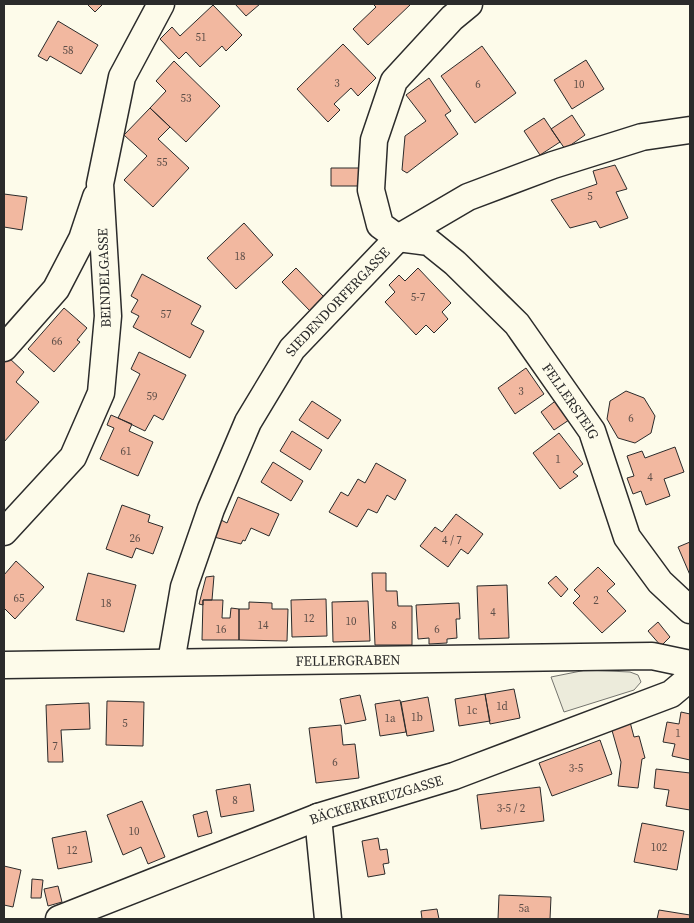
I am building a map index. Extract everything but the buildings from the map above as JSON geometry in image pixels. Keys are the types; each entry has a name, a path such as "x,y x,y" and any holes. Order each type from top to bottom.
{"street":[{"name":"BEINDELGASSE","path":"4,532 73,457 101,393 108,316 100,184 122,77 161,4"},
{"path":"398,238 380,226 371,190 374,140 394,81 452,18 469,4"},
{"name":"SIEDENDORFERGASSE","path":"171,662 184,587 212,508 248,422 292,349 398,238 468,197 553,166 642,137 690,130"},
{"path":"4,348 56,289 82,239 100,184"},
{"name":"FELLERSTEIG","path":"398,238 429,242 455,263 517,324 592,431 627,537 660,582 690,610"},
{"name":"FELLERGRABEN","path":"4,665 652,656 690,664"},
{"name":"BÄCKERKREUZGASSE","path":"59,919 318,817 463,772 671,694 690,678"},
{"path":"318,817 328,919"}],"shaded area":[{"path":"586,670 630,672 638,675 641,682 634,690 564,712 551,677"}]}
